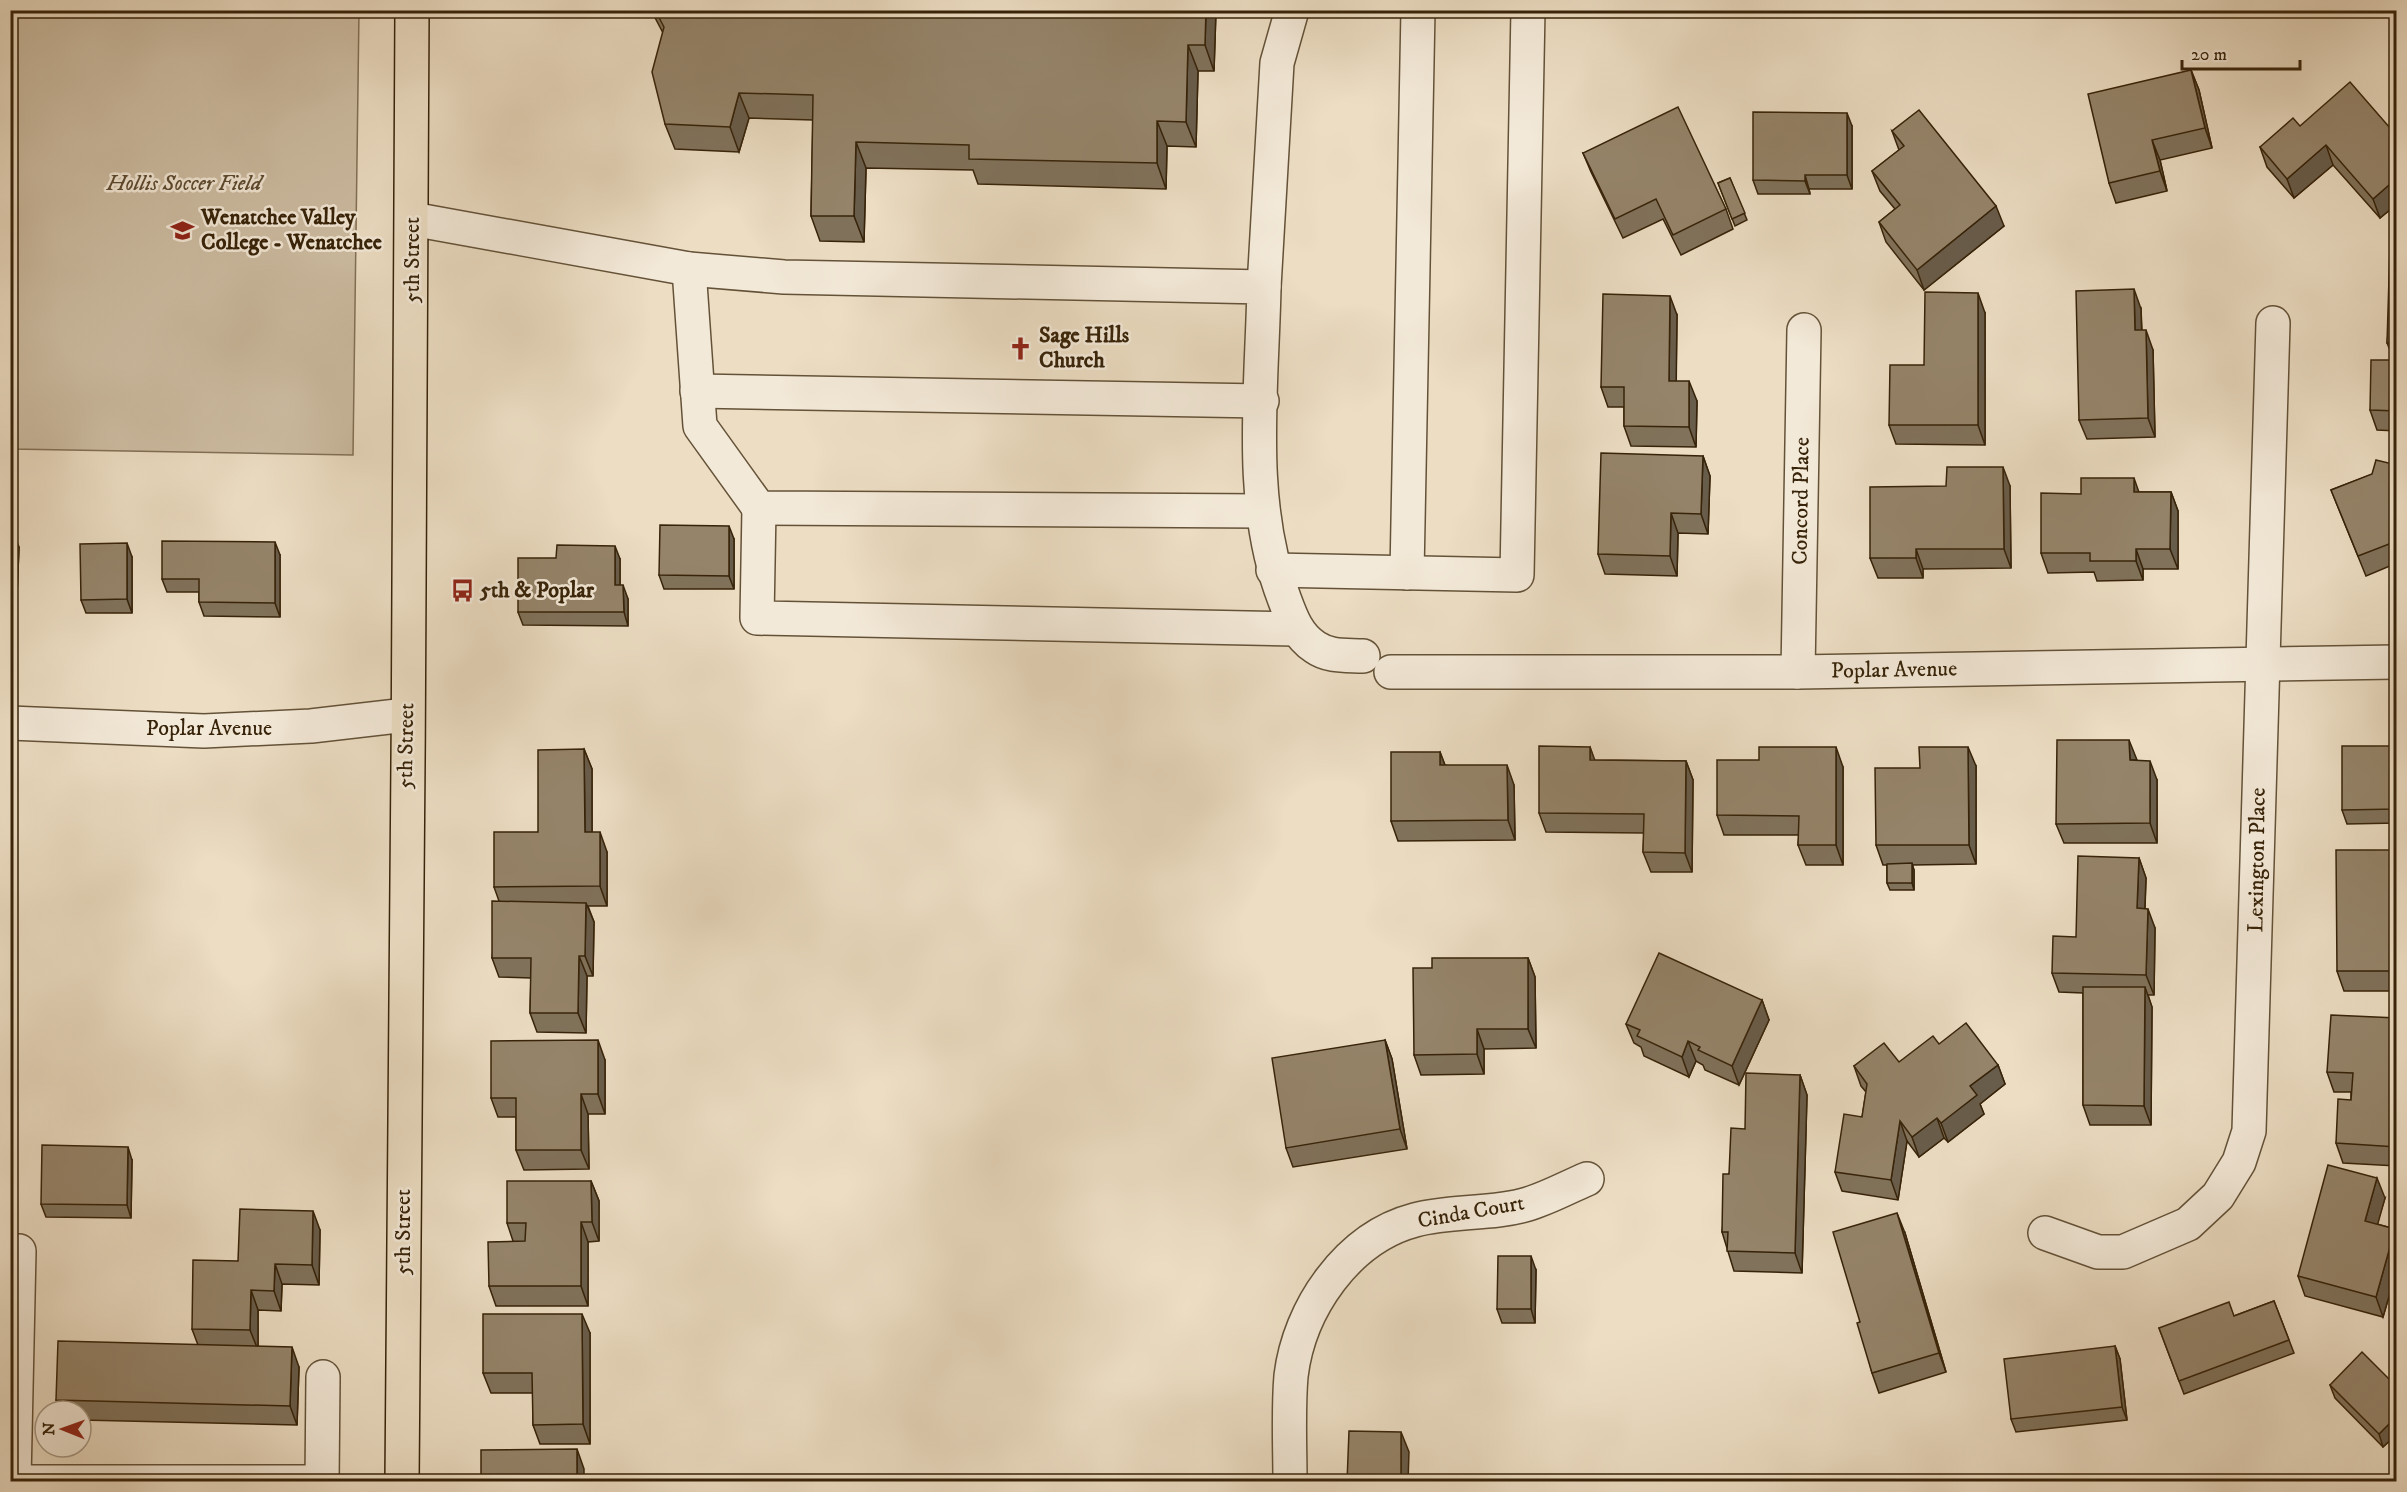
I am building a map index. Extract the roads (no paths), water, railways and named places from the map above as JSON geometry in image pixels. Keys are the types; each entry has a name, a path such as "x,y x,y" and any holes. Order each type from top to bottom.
{"main road":[{"name":"5th Street","path":"402,1482 406,715 412,423 412,10"}],"street":[{"path":"1292,10 1277,63 1264,287 1260,486 1273,570 1295,629 1314,647 1330,654 1363,656"},
{"path":"1407,573 1418,10"},
{"path":"1273,570 1517,575 1528,10"},
{"path":"412,219 689,269 784,277 1264,287"},
{"path":"689,269 699,426 759,508 757,618 1295,629"},
{"name":"Lexington Place","path":"2045,1233 2097,1252 2123,1252 2188,1224 2218,1196 2240,1162 2250,1121 2261,665 2273,322"},
{"name":"Concord Place","path":"1798,672 1804,330"},
{"path":"698,391 1262,401"},
{"path":"759,508 1263,511"},
{"name":"Poplar Avenue","path":"1391,672 1798,672 2397,662"},
{"name":"Poplar Avenue","path":"10,723 204,731 311,726 406,715"},
{"name":"Cinda Court","path":"1290,1482 1292,1376 1300,1336 1316,1300 1332,1277 1355,1254 1387,1230 1413,1221 1527,1204 1587,1179"},
{"path":"10,1251 19,1251 14,1481 316,1482"},
{"path":"322,1482 323,1377"}],"place":[{"name":"Wenatchee Valley College - Wenatchee","path":"183,230"},
{"name":"Sage Hills Church","path":"1021,348"},
{"name":"5th & Poplar","path":"462,590"}],"park label":[{"name":"Hollis Soccer Field","path":"184,183"}]}
